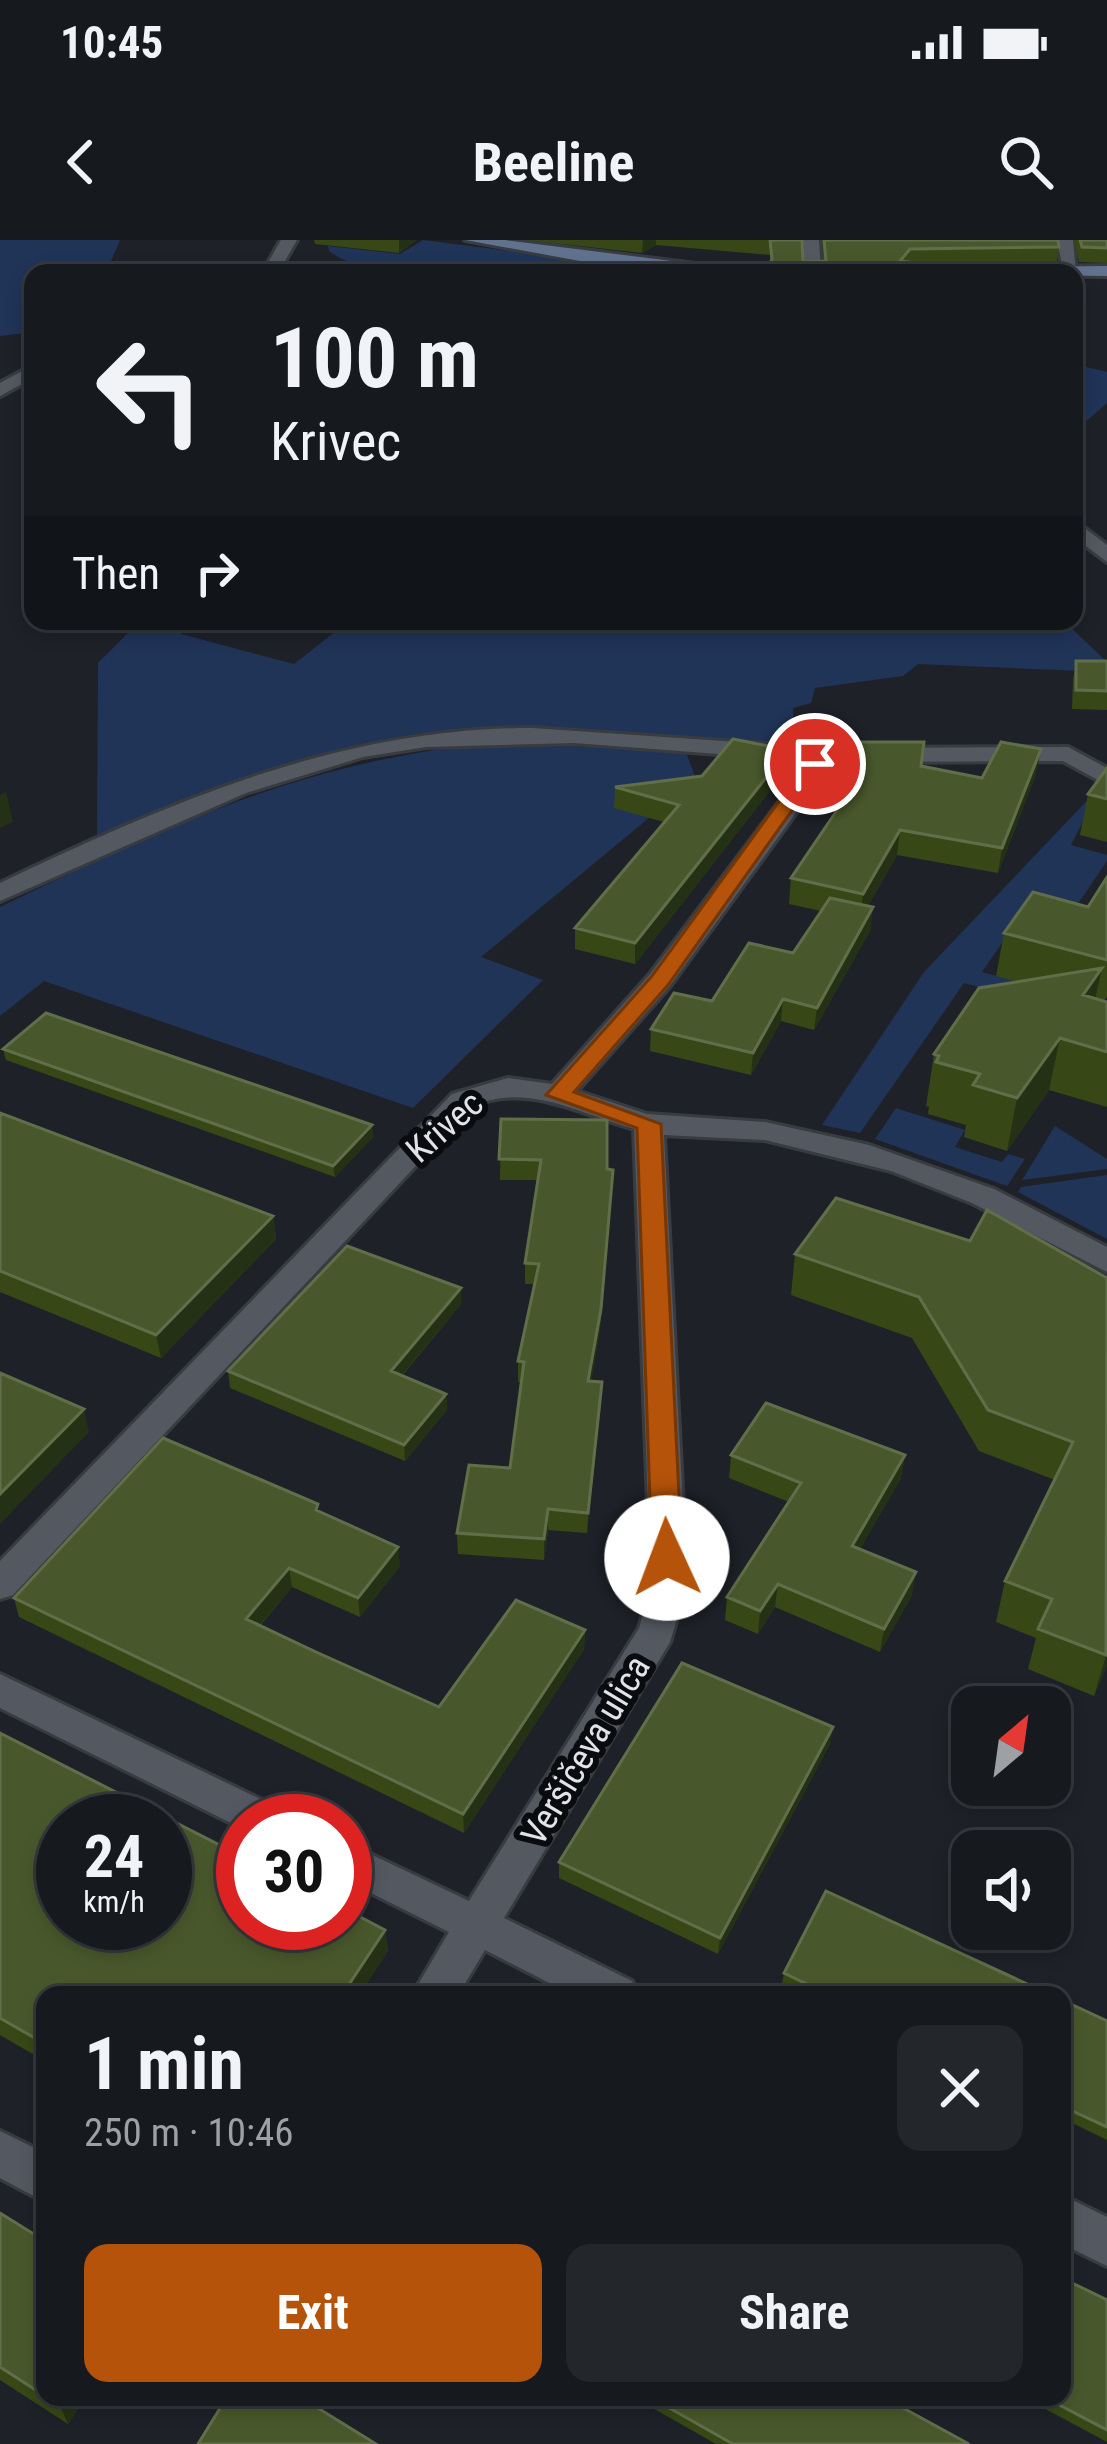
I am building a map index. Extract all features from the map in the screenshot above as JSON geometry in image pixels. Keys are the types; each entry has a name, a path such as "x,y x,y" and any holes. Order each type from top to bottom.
{"street":[{"path":"473,240 582,264"},
{"path":"1083,534 1107,556"},
{"path":"0,893 119,836 232,791 379,748 488,735 826,755 1068,754 1107,778"},
{"path":"558,1095 660,980 826,755"},
{"name":"Krivec","path":"0,1585 462,1100 487,1086 514,1083 649,1124 762,1130 860,1150 1003,1201 1107,1261"},
{"name":"Veršičeva ulica","path":"440,1986 657,1631 669,1586 649,1124"},
{"path":"0,1690 216,1796"},
{"path":"372,1873 599,1986"},
{"path":"0,2153 36,2175"},
{"path":"1071,2224 1107,2242"}],"shaded area":[{"path":"0,240 120,240 110,264 24,264 24,333 0,336"},
{"path":"423,240 557,257 567,264 356,264 329,251 328,246 400,254"},
{"path":"1083,366 1107,372 1107,403 1083,424"},
{"path":"131,630 187,630 181,634 294,664 337,630 1073,630 1107,662 1107,672 918,664 903,676 815,688 811,703 793,708 795,744 542,728 441,731 392,738 242,780 97,840 98,663"},
{"path":"501,742 686,752 696,779 481,957 543,980 413,1108 44,981 0,1016 0,907 242,800 366,763"},
{"path":"1100,787 1071,845 1107,855 1107,861 1063,926 1021,915 982,972 1107,1005 1107,1022 964,983 860,1133 822,1125 924,972"},
{"path":"896,1108 965,1130 955,1147 1002,1162 1008,1154 1025,1159 1007,1186 875,1139"},
{"path":"1055,1126 1107,1159 1107,1169 1022,1180"},
{"path":"1107,1175 1107,1239 1018,1192 1021,1187"}],"building":[{"path":"770,240 802,240 803,262 826,261 824,240 1058,240 1059,247 910,249 900,261 918,264 770,264"},
{"path":"1080,240 1107,240 1107,248 1082,247"},
{"path":"1076,661 1107,661 1107,691 1076,690"},
{"path":"733,739 788,750 635,943 575,928 679,805 615,787 702,776"},
{"path":"861,742 924,742 921,766 982,778 1001,742 1041,749 1002,848 900,830 863,894 791,878 850,791"},
{"path":"1107,768 1107,799 1088,794"},
{"path":"1107,877 1107,960 1004,933 1033,892 1088,907"},
{"path":"830,898 873,907 817,1008 783,999 753,1053 651,1029 674,993 712,1001 749,943 793,953"},
{"path":"1102,968 1083,995 1107,1002 1107,1052 1060,1038 1017,1098 973,1085 980,1074 936,1062 939,1056 934,1054 979,988"},
{"path":"46,1013 372,1125 333,1166 3,1049"},
{"path":"0,1113 273,1216 156,1335 0,1271"},
{"path":"501,1119 607,1120 607,1169 613,1170 601,1309 588,1381 602,1382 588,1513 548,1509 544,1539 457,1533 469,1465 510,1468 524,1362 518,1361 539,1264 525,1263 541,1160 499,1159"},
{"path":"836,1198 970,1241 987,1210 1107,1278 1106,1655 1038,1629 1052,1599 1005,1581 1073,1442 988,1410 919,1297 795,1254"},
{"path":"347,1246 461,1288 391,1371 446,1394 404,1445 228,1371"},
{"path":"0,1373 84,1409 0,1494"},
{"path":"766,1403 905,1455 852,1546 916,1572 884,1629 778,1584 760,1611 727,1597 801,1483 731,1455"},
{"path":"163,1438 318,1504 316,1510 398,1547 358,1598 289,1568 246,1619 316,1652 439,1707 516,1600 585,1630 463,1814 14,1598"},
{"path":"682,1663 833,1727 720,1938 559,1862"},
{"path":"0,1733 120,1794 36,1794 36,1950 192,1950 192,1831 216,1843 216,1950 372,1950 348,1986 36,1986 36,2039 0,2018"},
{"path":"826,1891 1032,1986 811,1986 784,1973"},
{"path":"372,1923 385,1930 372,1950"},
{"path":"1071,2004 1107,2021 1107,2127 1071,2110"},
{"path":"0,2213 36,2235 36,2390 0,2367"},
{"path":"1071,2282 1107,2300 1107,2430 1061,2406 1071,2406"},
{"path":"221,2406 315,2406 376,2444 198,2444"},
{"path":"666,2406 899,2406 969,2444 733,2444"}],"route":[{"path":"667,1558 649,1124 558,1095 660,980 815,764"}]}
